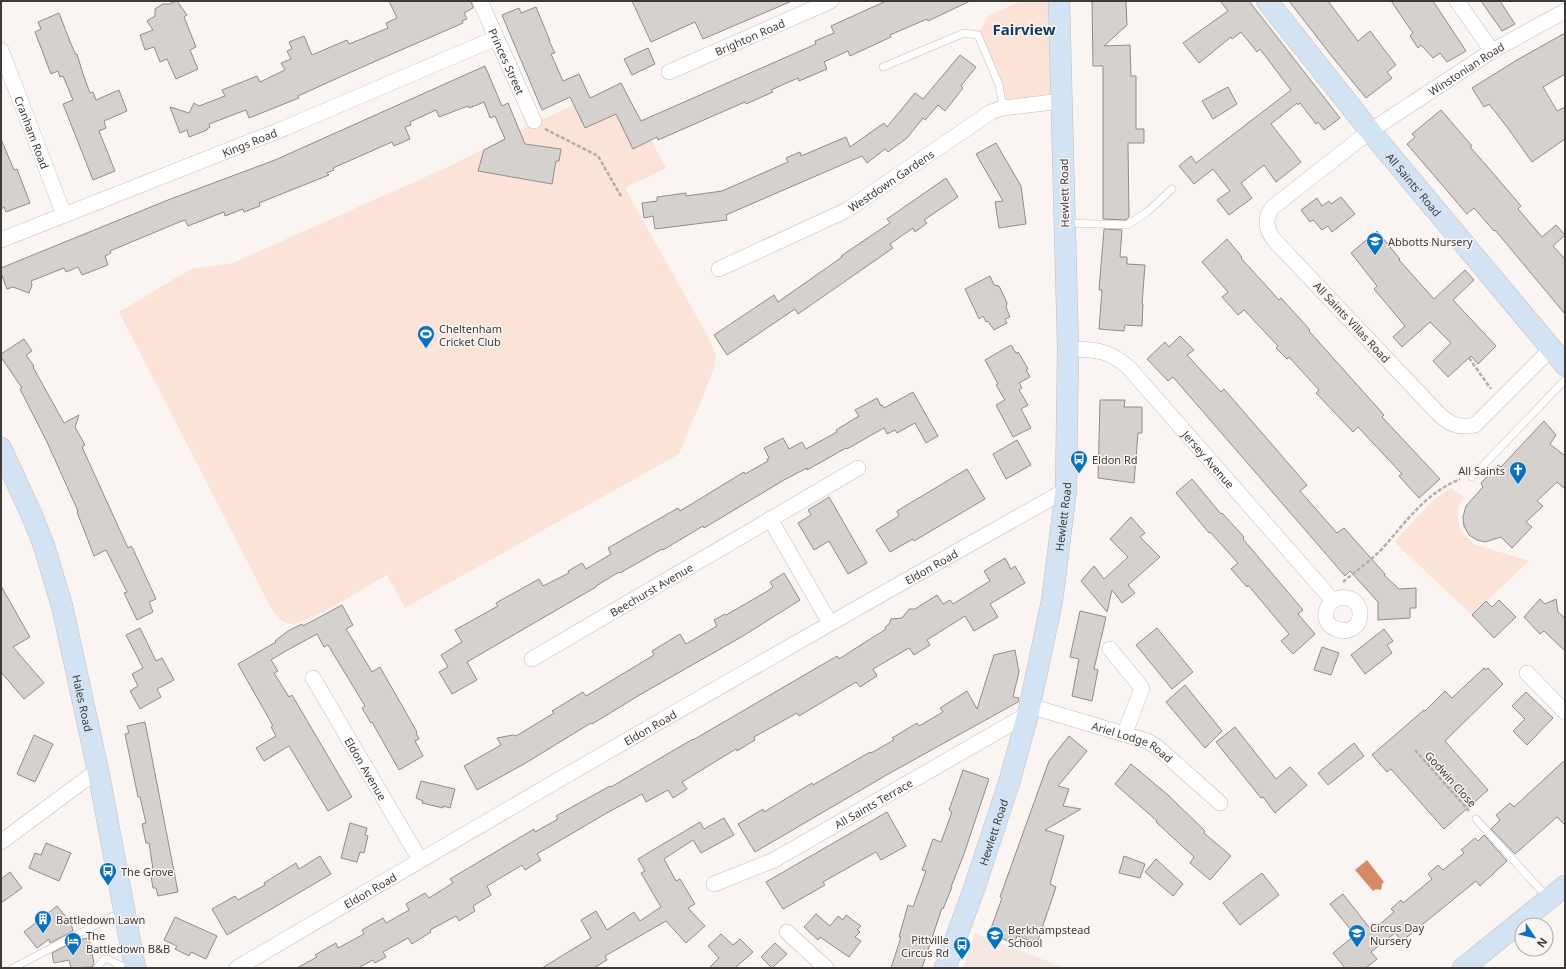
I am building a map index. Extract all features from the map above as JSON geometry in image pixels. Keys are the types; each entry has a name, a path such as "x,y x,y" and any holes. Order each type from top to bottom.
{"street":[{"name":"Brighton Road","path":"669,72 831,1"},
{"name":"Hewlett Road","path":"945,968 974,889 1009,783 1029,710 1052,601 1066,490 1068,349 1059,1"},
{"name":"All Saints' Road","path":"1267,1 1370,131 1565,365"},
{"path":"1457,1 1492,51"},
{"name":"Princes Street","path":"485,3 496,38 534,121"},
{"name":"Winstonian Road","path":"1370,131 1492,51 1565,10"},
{"name":"Kings Road","path":"1,240 285,128 496,38"},
{"name":"Cranham Road","path":"1,50 64,215"},
{"name":"Westdown Gardens","path":"719,269 848,210 991,112 1003,108 1062,101"},
{"name":"All Saints Villas Road","path":"1370,131 1272,207 1268,212 1266,219 1268,232 1287,254 1448,422 1461,426 1475,425 1551,349"},
{"name":"Jersey Avenue","path":"1068,349 1097,350 1114,356 1123,362 1330,598"},
{"name":"Hales Road","path":"1,448 33,518 53,575 70,638 98,770 134,967"},
{"name":"Beechurst Avenue","path":"532,659 858,468"},
{"name":"Eldon Road","path":"237,968 420,860 830,623 1066,490"},
{"path":"770,519 830,623"},
{"path":"1110,649 1142,688 1125,733"},
{"path":"1527,673 1565,712"},
{"name":"Eldon Avenue","path":"313,678 420,860"},
{"name":"Ariel Lodge Road","path":"1029,710 1125,733 1156,746 1220,804"},
{"name":"All Saints Terrace","path":"714,884 774,860 1029,710"},
{"path":"1,842 98,770"},
{"path":"1463,968 1557,892"},
{"path":"787,932 826,968"}],"lane":[{"path":"882,67 964,33 978,35 999,85 1003,108"},
{"path":"1065,223 1124,226 1147,212 1172,189"},
{"path":"1472,477 1565,380"},
{"path":"1476,819 1557,892"},
{"path":"13,968 107,919 124,912"},
{"path":"97,968 104,959 108,959 121,966 134,967"}],"path":[{"path":"534,121 548,131 598,156 622,198"},
{"path":"1469,358 1499,401"},
{"path":"1330,598 1380,551 1428,498 1446,485 1465,477 1472,477"},
{"name":"Godwin Close","path":"1415,750 1476,819"}],"shaded area":[{"path":"1021,1 1059,1 1062,101 1003,108 999,85 978,35 988,16"},
{"name":"Cheltenham Cricket Club","path":"621,83 666,168 625,188 711,342 716,357 714,369 679,454 405,608 387,575 338,604 310,618 298,623 290,624 284,622 278,617 270,606 119,312 191,269 233,263 450,166 535,123"},
{"path":"1451,488 1464,497 1458,508 1458,522 1461,531 1474,544 1529,561 1472,615 1394,542 1432,501"},
{"path":"1367,860 1384,882 1381,890 1376,889 1373,891 1355,870"},
{"name":"Berkhampstead School","path":"975,933 1065,968 963,968"}],"building":[{"path":"177,1 187,15 184,17 196,47 190,50 198,69 176,79 167,59 160,62 154,47 145,50 140,35 153,30 147,21 155,16 155,9 163,4 170,4"},
{"path":"389,1 471,1 473,8 464,13 467,19 462,21 463,23 298,96 299,98 249,118 246,110 209,124 210,127 207,130 189,137 187,130 180,133 170,107 189,113 194,103 199,106 225,96 222,90 257,76 260,82 285,70 281,63 291,59 287,51 292,49 289,42 304,36 312,55 347,40 349,44 388,28 386,23 397,18"},
{"path":"632,1 792,1 703,39 695,22 651,42"},
{"path":"886,1 970,1 928,21 927,19 890,35 891,37 850,56 848,51 824,62 827,69 799,81 798,78 771,90 773,92 746,104 745,102 658,140 657,137 633,149 616,114 585,128 570,97 542,110 502,15 519,8 521,13 536,7 555,53 551,54 563,81 579,74 590,98 621,83 641,121 816,44 815,41 834,33 831,26"},
{"path":"1092,1 1126,1 1127,25 1104,46 1130,45 1131,76 1136,76 1136,129 1144,129 1144,143 1128,143 1129,217 1126,220 1103,219 1103,66 1093,66"},
{"path":"1220,1 1249,1 1340,118 1324,130 1318,122 1316,124 1300,103 1298,105 1297,103 1271,124 1301,162 1276,182 1264,165 1241,183 1252,198 1229,215 1217,200 1230,191 1213,169 1194,184 1179,166 1191,156 1196,163 1291,90 1260,49 1257,52 1241,32 1232,39 1231,37 1199,63 1183,43 1228,11"},
{"path":"1289,1 1328,1 1358,41 1370,31 1396,65 1387,72 1392,78 1366,98"},
{"path":"1391,1 1433,1 1466,51 1447,62 1440,53 1433,58 1421,45 1418,48 1410,36 1413,33"},
{"path":"1481,1 1500,1 1515,24 1502,31"},
{"path":"59,13 71,44 76,55 77,54 90,93 93,92 96,100 119,90 127,111 104,121 106,128 99,131 115,171 93,180 63,104 73,100 63,76 60,77 58,71 51,74 35,32 41,29 38,22"},
{"path":"1565,33 1565,74 1543,87 1557,111 1565,107 1565,139 1532,162 1489,104 1484,107 1472,88"},
{"path":"648,48 655,64 632,75 624,59"},
{"path":"960,55 976,67 961,86 963,88 945,111 938,105 925,120 923,118 907,138 888,152 885,149 867,163 862,156 726,215 727,220 655,229 653,216 644,218 642,203 657,201 657,197 686,193 686,196 722,191 788,162 786,158 800,152 801,156 846,137 850,147 884,123 887,127 915,93 923,99"},
{"path":"485,66 502,106 508,103 525,144 561,149 559,161 556,161 552,184 478,171 484,150 505,139 495,116 490,118 484,102 469,108 468,106 439,117 436,110 410,122 411,125 405,127 410,139 394,146 392,142 333,168 334,170 327,173 329,175 259,203 260,206 244,212 243,209 225,216 224,212 188,226 185,220 177,223 110,251 111,253 105,256 108,265 82,275 78,267 66,272 64,268 31,281 32,285 29,293 13,287 7,289 1,273 1,268 168,200 275,160"},
{"path":"1228,87 1237,104 1213,119 1202,101"},
{"path":"1441,110 1472,146 1470,147 1521,206 1518,209 1542,237 1556,225 1565,235 1553,246 1565,259 1565,314 1495,230 1494,231 1474,208 1467,214 1407,144 1415,137 1412,134"},
{"path":"1,139 14,170 17,169 30,203 6,212 4,207 1,209"},
{"path":"996,143 1021,186 1026,224 999,228 995,202 1003,201 976,154"},
{"path":"946,178 958,197 924,220 927,223 915,232 913,228 890,244 893,248 798,314 795,309 727,355 714,335 774,295 778,302 842,257 841,256 890,223 887,219"},
{"path":"1341,197 1355,214 1332,232 1328,226 1322,230 1313,220 1310,222 1301,210 1317,198 1322,206 1329,201 1331,204"},
{"path":"1104,229 1122,230 1120,257 1127,257 1127,264 1145,265 1142,326 1125,325 1124,331 1099,329 1102,290 1099,290"},
{"path":"1377,231 1400,259 1399,260 1434,299 1465,270 1474,280 1453,300 1496,346 1478,364 1471,356 1448,377 1433,361 1451,343 1430,322 1402,347 1393,337 1405,326 1374,289 1377,286 1351,253"},
{"path":"1227,239 1242,257 1241,258 1279,300 1281,298 1310,330 1309,331 1384,415 1382,417 1440,479 1419,498 1399,476 1402,474 1358,427 1353,432 1316,393 1319,390 1289,357 1287,359 1276,348 1278,346 1244,310 1238,315 1222,297 1228,292 1202,262"},
{"path":"990,276 994,285 999,286 1002,292 1007,303 1006,307 1010,317 1005,319 1007,323 994,330 988,321 986,322 983,316 979,319 965,289"},
{"path":"1180,336 1194,350 1187,355 1221,392 1224,389 1307,485 1300,491 1337,533 1344,528 1385,574 1384,575 1399,589 1416,588 1416,608 1410,608 1410,618 1378,620 1378,602 1350,571 1345,576 1173,377 1168,381 1147,359 1165,342 1169,347"},
{"path":"24,339 32,351 26,355 34,366 33,367 64,423 79,415 75,427 85,445 82,447 128,548 131,546 133,549 156,599 149,602 153,612 137,620 124,593 127,592 106,550 94,556 77,512 78,511 47,442 20,389 22,388 1,357 1,354"},
{"path":"1011,345 1023,360 1030,377 1019,383 1022,388 1019,390 1028,405 1021,409 1031,428 1013,437 996,405 1005,400 996,385 998,384 985,360"},
{"path":"913,392 938,436 926,443 915,423 897,433 895,430 887,434 884,428 807,470 807,468 784,480 704,528 703,526 663,550 662,549 620,573 619,572 467,662 477,680 452,694 439,672 448,667 441,655 462,642 455,630 498,606 496,603 539,579 543,586 569,573 568,571 582,563 586,569 611,554 608,548 678,508 680,511 744,472 745,474 768,461 767,459 769,458 764,448 783,438 789,449 802,442 806,449 837,432 836,430 859,416 855,410 877,398 881,406 882,405 884,408"},
{"path":"1100,400 1125,400 1124,407 1142,407 1142,433 1138,433 1134,483 1098,478"},
{"name":"All Saints","path":"1544,421 1556,435 1550,444 1565,456 1565,489 1557,482 1537,501 1543,506 1526,522 1532,527 1512,548 1501,537 1485,542 1477,540 1469,535 1464,526 1463,517 1466,506 1483,487 1481,483 1498,465 1501,467"},
{"path":"1017,440 1031,465 1006,479 993,454"},
{"path":"967,469 985,499 914,541 913,539 890,552 876,530 899,516 897,511"},
{"path":"1192,479 1221,514 1222,513 1244,537 1243,539 1303,610 1298,614 1315,634 1293,654 1281,641 1289,634 1248,585 1247,587 1231,569 1238,563 1210,532 1209,533 1176,493"},
{"path":"829,497 867,563 848,574 829,541 814,550 798,523 811,515 808,510"},
{"path":"1131,517 1145,533 1140,537 1160,557 1128,585 1135,593 1122,603 1112,590 1107,612 1081,581 1094,566 1104,579 1128,557 1110,539"},
{"path":"1005,558 1011,569 1015,566 1025,583 990,604 998,617 974,631 965,616 927,640 930,645 914,655 909,648 873,669 877,676 860,687 856,682 799,716 797,713 754,737 755,740 737,751 736,749 682,782 687,789 673,798 668,790 646,802 642,794 605,814 537,854 541,860 525,870 522,865 487,886 491,895 473,906 475,911 459,921 456,916 430,930 431,932 412,944 408,938 383,952 386,957 375,963 373,960 358,968 297,968 317,957 315,955 336,943 338,948 364,934 362,930 383,918 386,923 409,910 406,904 425,893 429,898 453,883 450,879 534,829 535,832 558,819 556,816 610,786 611,787 837,656 839,659 886,629 885,627 889,624 891,619 902,618 909,609 915,609 937,595 943,604 950,600 953,604 990,581 984,571"},
{"path":"784,573 800,600 743,636 477,790 464,766 501,745 497,738 513,735 516,736 554,713 552,711 583,692 586,696 654,655 652,651 680,634 686,644 717,626 714,620 725,614 726,615 773,587 770,582"},
{"path":"1,586 30,637 13,647 44,683 24,699 1,672"},
{"path":"1540,599 1545,604 1556,599 1558,612 1565,618 1565,651 1544,631 1540,634 1524,617"},
{"path":"1499,600 1516,617 1494,638 1472,615 1486,601 1492,607"},
{"path":"342,605 353,625 346,629 372,672 380,667 417,732 416,733 419,739 415,741 423,756 399,770 372,722 371,723 362,708 365,706 328,645 324,647 317,634 284,652 271,660 278,671 274,673 289,697 292,695 352,797 328,811 289,746 264,761 256,748 276,736 271,727 273,726 238,664 276,642 275,641 288,631 302,624 303,626"},
{"path":"1080,611 1106,617 1094,669 1098,670 1092,701 1072,696 1079,659 1070,657"},
{"path":"140,628 156,661 162,658 174,680 157,689 161,697 140,709 130,691 138,686 132,674 143,668 126,635"},
{"path":"1157,628 1193,672 1172,689 1136,645"},
{"path":"1384,629 1393,641 1387,645 1392,653 1365,674 1351,655"},
{"path":"1322,647 1339,653 1331,675 1314,670"},
{"path":"1015,650 1019,672 1013,697 1019,698 1018,702 890,773 755,852 738,824 763,809 764,812 812,783 813,785 870,752 871,753 894,740 892,738 917,723 919,726 943,712 940,708 967,691 977,709 994,655"},
{"path":"1484,668 1485,670 1488,668 1503,684 1445,741 1488,790 1444,829 1391,769 1387,772 1372,755 1424,710 1425,711 1445,691 1452,698"},
{"path":"1185,685 1222,731 1205,748 1166,702"},
{"path":"1526,692 1553,718 1527,745 1513,731 1525,719 1512,706"},
{"path":"145,722 178,892 158,896 156,888 153,888 150,870 153,869 149,843 146,843 142,824 146,823 140,797 138,797 125,734 129,733 127,726"},
{"path":"1235,727 1276,779 1290,767 1307,785 1275,813 1216,742"},
{"path":"34,735 53,744 35,782 17,774"},
{"path":"1069,736 1087,751 1058,786 1069,789 1063,806 1081,809 1045,830 1064,836 1050,884 1056,887 1037,943 1017,936 1014,943 989,934 1002,898 1000,897 1049,761"},
{"path":"1354,743 1364,756 1328,785 1318,773"},
{"path":"1565,760 1565,825 1557,817 1515,854 1491,829 1500,820 1496,815 1510,803 1514,807"},
{"path":"1131,764 1168,795 1205,831 1204,833 1231,856 1210,880 1190,863 1194,857 1156,822 1157,821 1115,784"},
{"path":"963,770 989,779 952,887 943,909 942,908 922,968 891,968 901,937 899,937 908,905 913,907 926,871 922,870 933,839 941,842 952,812 949,810"},
{"path":"421,781 455,789 450,808 443,806 443,808 422,803 423,801 416,798"},
{"path":"887,812 906,846 881,860 876,852 823,882 825,885 783,909 766,882"},
{"path":"724,818 734,835 701,853 693,840 664,859 676,881 680,879 695,904 688,908 705,926 686,943 666,921 605,956 607,960 594,968 542,968 591,938 581,920 596,911 607,930 634,912 640,921 661,907 641,873 645,871 638,859 700,822 704,829"},
{"path":"350,823 367,828 365,835 368,836 364,853 360,852 357,862 341,858"},
{"path":"1484,835 1507,861 1480,886 1476,881 1402,941 1395,933 1371,952 1377,959 1366,968 1345,968 1333,953 1355,935 1330,904 1343,894 1372,931 1394,912 1391,909 1401,900 1403,903 1432,879 1428,874 1438,865 1443,870 1464,853 1461,850 1475,838 1478,841"},
{"path":"46,843 71,853 59,881 29,868 35,853 41,855"},
{"path":"320,856 331,874 227,935 212,909 235,896 238,900 265,885 264,883 296,863 299,869"},
{"path":"1124,856 1145,864 1140,878 1119,873"},
{"path":"1156,859 1183,884 1173,896 1145,872"},
{"path":"10,872 22,888 1,903 1,879"},
{"path":"1262,873 1279,895 1240,925 1223,903"},
{"name":"Battledown Lawn","path":"57,906 71,923 73,931 50,943 49,939 37,948 24,932"},
{"path":"816,914 830,926 838,916 843,920 846,915 861,926 857,930 860,932 855,937 861,941 849,957 820,937 818,940 804,927"},
{"path":"175,917 217,936 206,959 191,952 189,956 175,949 177,946 164,940"},
{"path":"721,934 733,945 740,939 753,952 735,968 709,968 719,958 708,946"},
{"name":"The Battledown B&B","path":"89,938 94,963 92,967 71,968 69,960 54,963 52,953 77,940"},
{"path":"775,943 787,954 772,968 761,957"}],"place":[{"name":"Abbotts Nursery","path":"1375,256"},
{"name":"Cheltenham Cricket Club","path":"426,349"},
{"name":"Eldon Rd","path":"1079,474"},
{"name":"All Saints","path":"1518,485"},
{"name":"The Grove","path":"108,886"},
{"name":"Battledown Lawn","path":"43,934"},
{"name":"Circus Day Nursery","path":"1357,948"},
{"name":"Berkhampstead School","path":"995,950"},
{"name":"The Battledown B&B","path":"73,956"},
{"name":"Pittville Circus Rd","path":"962,960"}],"district":[{"name":"Fairview","path":"1024,29"}]}
